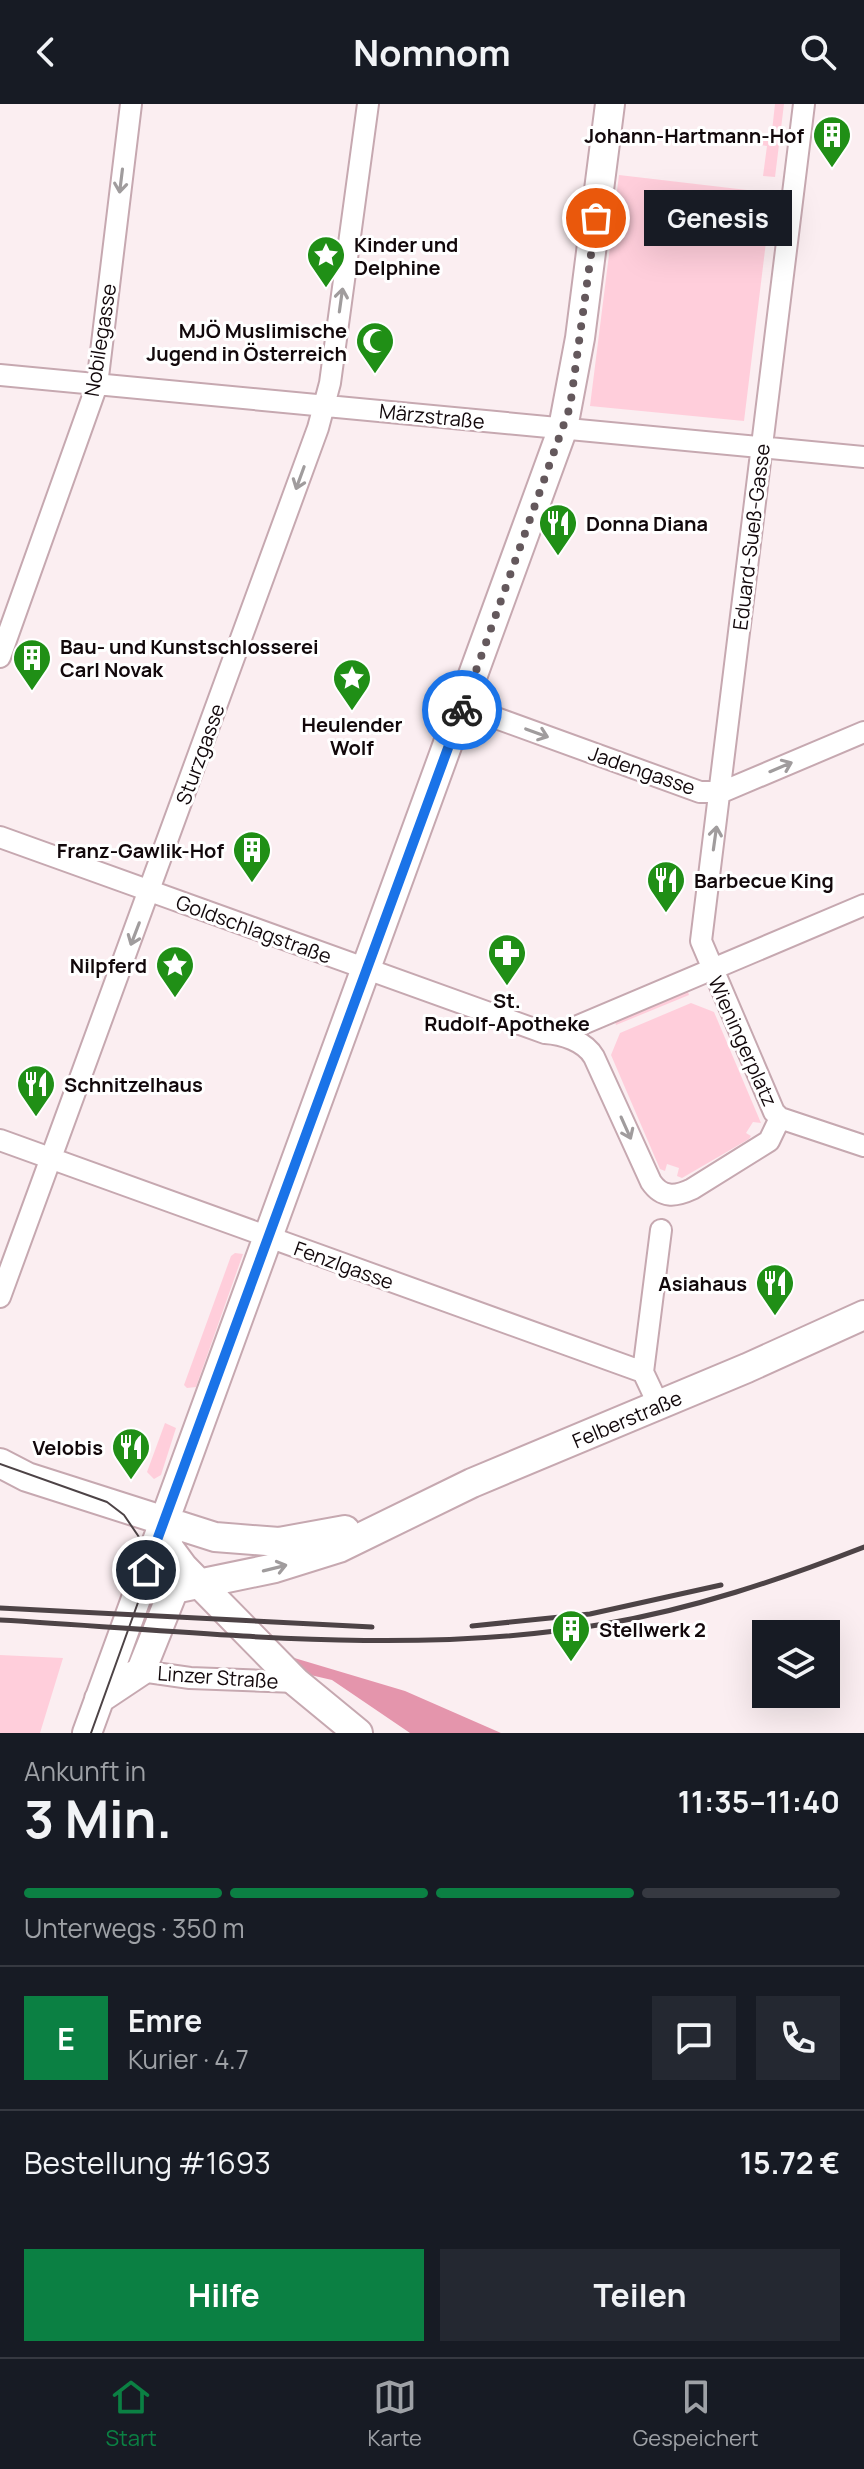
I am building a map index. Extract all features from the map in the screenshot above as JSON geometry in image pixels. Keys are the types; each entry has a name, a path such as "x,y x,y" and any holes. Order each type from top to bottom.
{"main road":[{"path":"87,1733 570,407 610,104"},
{"name":"Felberstraße","path":"198,1583 275,1568 339,1548 389,1521 864,1315"},
{"path":"0,1463 14,1475 163,1522"},
{"name":"Felberstraße","path":"163,1522 215,1537 279,1542 389,1521"},
{"name":"Linzer Straße","path":"163,1522 169,1548 198,1583 296,1682 358,1733"},
{"path":"99,1699 141,1671 174,1589 198,1583"}],"street":[{"name":"Nobilegasse","path":"0,657 97,385 131,104"},
{"name":"Sturzgasse","path":"0,1297 151,892 325,405 368,104"},
{"name":"Eduard-Sueß-Gasse","path":"712,968 701,941 722,792 804,104"},
{"name":"Märzstraße","path":"0,375 864,457"},
{"name":"Jadengasse","path":"463,706 700,792 722,792 864,732"},
{"name":"Goldschlagstraße","path":"0,837 365,970 545,1033 559,1034 584,1046 594,1057"},
{"path":"712,968 864,905"},
{"name":"Wieningerplatz","path":"559,1034 712,968 774,1112 780,1118 769,1141 692,1189 679,1195 666,1195 651,1182 594,1057"},
{"path":"780,1118 864,1146"},
{"name":"Fenzlgasse","path":"0,1140 643,1372"},
{"path":"659,1406 643,1372 661,1230"},
{"name":"Linzer Straße","path":"141,1671 190,1678 296,1682"}],"shaded area":[{"path":"775,104 784,104 775,177 763,176 767,146 748,143 748,137 771,140"},
{"path":"619,175 772,193 744,421 590,406"},
{"path":"687,989 689,995 616,1025 614,1019"},
{"path":"691,1003 714,1012 761,1123 753,1122 746,1133 751,1136 749,1139 682,1178 677,1176 679,1168 667,1164 665,1171 660,1169 611,1055 620,1033"},
{"path":"243,1254 196,1387 187,1388 184,1385 231,1256"},
{"path":"165,1423 176,1428 161,1475 154,1479 147,1472"},
{"path":"0,1655 63,1658 40,1733 0,1733"},
{"path":"291,1657 405,1691 501,1733 410,1733 332,1680 306,1674"}],"tram line":[{"path":"0,1464 107,1502 124,1515 141,1540 145,1583 91,1733"}],"railway":[{"path":"0,1620 302,1639 378,1641 529,1634 637,1618 703,1602 864,1547"},
{"path":"472,1626 590,1614 721,1585"},
{"path":"0,1608 372,1627"}],"way so far":[{"path":"462,710 570,407 596,218"}],"place":[{"name":"Johann-Hartmann-Hof","path":"832,169"},
{"name":"Genesis","path":"596,218"},
{"name":"Kinder und Delphine","path":"326,289"},
{"name":"MJÖ Muslimische Jugend in Österreich","path":"375,375"},
{"name":"Donna Diana","path":"558,557"},
{"name":"Bau- und Kunstschlosserei Carl Novak","path":"32,692"},
{"name":"Heulender Wolf","path":"352,712"},
{"name":"Franz-Gawlik-Hof","path":"252,884"},
{"name":"Barbecue King","path":"666,914"},
{"name":"St. Rudolf-Apotheke","path":"507,987"},
{"name":"Nilpferd","path":"175,999"},
{"name":"Schnitzelhaus","path":"36,1118"},
{"name":"Asiahaus","path":"775,1317"},
{"name":"Velobis","path":"131,1481"},
{"name":"Stellwerk 2","path":"571,1663"}],"route":[{"path":"146,1570 255,1264 462,710"}]}
